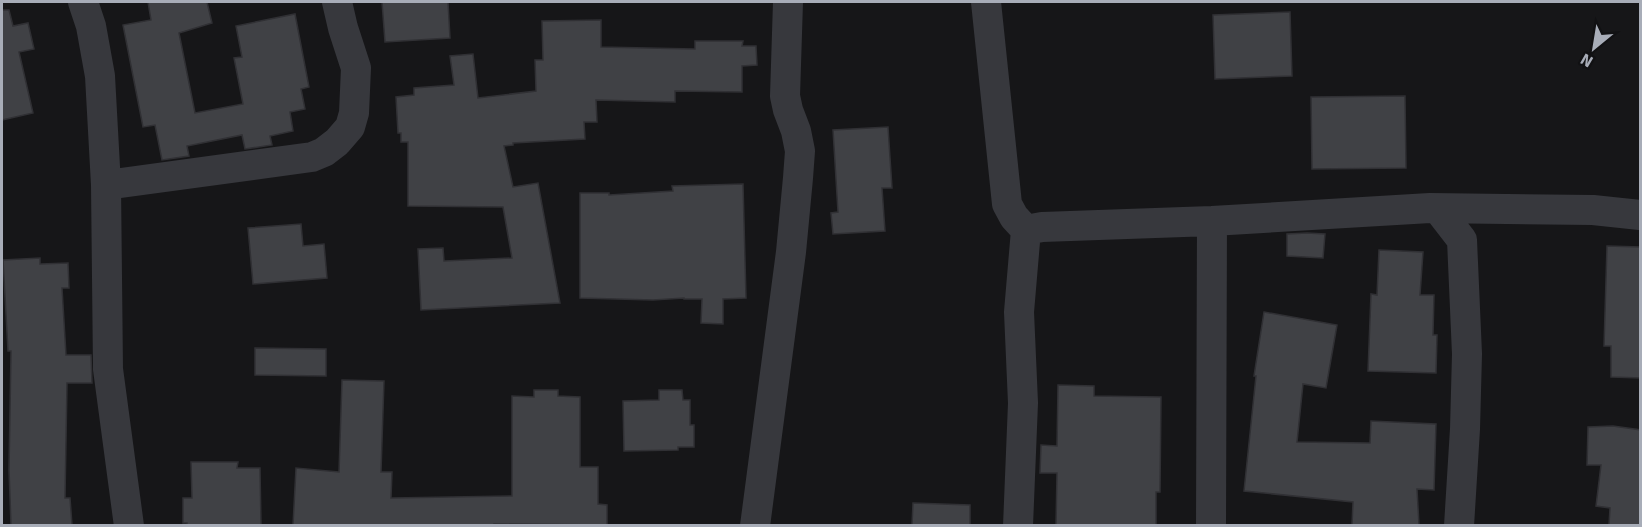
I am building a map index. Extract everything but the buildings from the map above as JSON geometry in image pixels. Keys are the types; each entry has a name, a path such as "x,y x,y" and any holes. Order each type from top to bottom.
{"street":[{"path":"83,2 91,26 100,76 106,185 108,369 129,525"},
{"path":"106,185 312,157 324,152 337,142 350,127 354,113 356,68 337,2"},
{"path":"755,525 791,252 800,151 785,96 788,2"},
{"path":"986,2 1007,204 1014,217 1026,230 1019,312 1023,403 1018,525"},
{"path":"1026,230 1042,227 1438,209 1593,210 1641,215"},
{"path":"1438,209 1462,240 1467,354 1459,525"},
{"path":"1462,240 1486,209"},
{"path":"1211,525 1212,221"}]}
